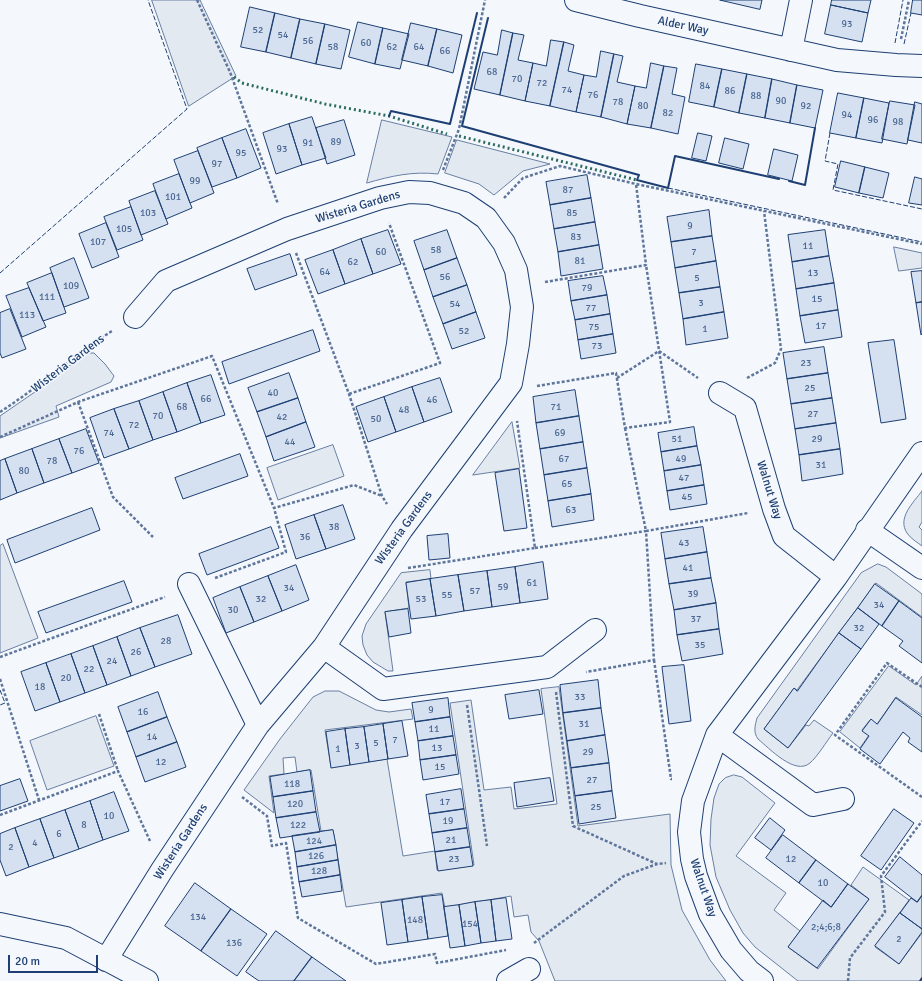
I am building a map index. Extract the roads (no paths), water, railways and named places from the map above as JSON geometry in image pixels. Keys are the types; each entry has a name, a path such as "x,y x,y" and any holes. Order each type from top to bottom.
{"street":[{"name":"Alder Way","path":"576,0 640,16 837,60 922,66"},
{"path":"791,50 800,0"},
{"name":"Wisteria Gardens","path":"106,960 162,870 258,725 324,647 402,529 512,387 522,307 516,270 504,242 486,218 464,203 430,193 409,192 380,198 287,229 166,281 135,317"},
{"name":"Walnut Way","path":"720,393 745,408 774,509 784,536 836,577"},
{"name":"Walnut Way","path":"762,981 749,971 730,950 710,914 696,876 692,859 689,832 693,801 717,735 836,577 867,530 922,453"},
{"path":"867,530 922,568"},
{"path":"189,584 258,725"},
{"path":"324,647 382,689 547,667 595,630"},
{"path":"717,735 813,805 843,799"},
{"path":"0,924 66,938 147,981"},
{"path":"508,981 529,969"}]}
